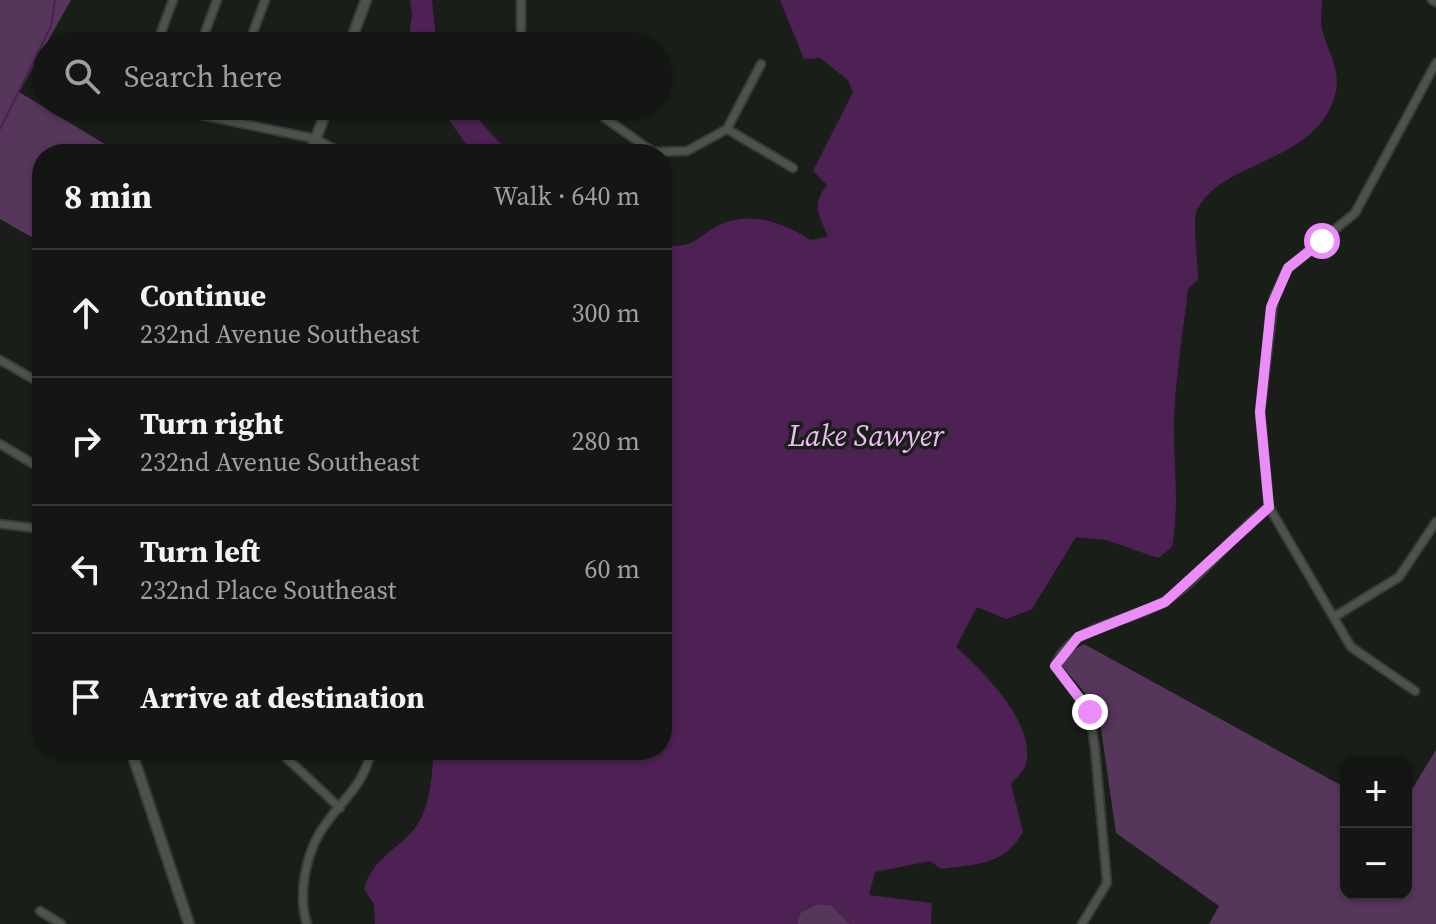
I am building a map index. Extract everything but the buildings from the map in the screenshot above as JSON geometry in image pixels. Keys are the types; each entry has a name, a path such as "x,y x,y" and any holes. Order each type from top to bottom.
{"street":[{"path":"161,32 173,0"},
{"path":"205,32 217,0"},
{"path":"253,32 265,0"},
{"path":"354,32 366,0"},
{"path":"521,0 521,32"},
{"path":"672,153 687,151 727,129 761,64"},
{"path":"1415,691 1351,647 1269,507 1260,412 1274,297 1288,268 1355,213 1434,70"},
{"path":"230,120 316,139 325,144"},
{"path":"314,144 323,120"},
{"path":"611,120 638,144"},
{"path":"727,129 793,168"},
{"path":"0,360 32,378"},
{"path":"0,444 32,463"},
{"path":"1082,924 1107,883 1090,712 1055,666 1078,637 1165,602 1269,507"},
{"path":"1334,617 1399,577 1436,522"},
{"path":"0,524 32,528"},
{"path":"134,760 189,924"},
{"path":"289,760 340,808"},
{"path":"307,924 301,897 320,833 361,783 368,760"},
{"path":"40,911 61,924"}],"shaded area":[{"path":"0,0 71,0 53,32 32,32 32,69 19,92 32,100 32,120 65,120 105,144 32,144 32,237 0,219"},
{"path":"1084,644 1340,785 1340,900 1412,900 1412,789 1436,750 1436,924 1209,924 1219,906 1116,833 1098,708 1062,666 1068,653"},
{"path":"817,904 831,905 850,924 797,924 800,913"}],"water":[{"path":"410,0 432,0 435,32 410,32"},
{"name":"Lake Sawyer","path":"780,0 1322,0 1322,30 1337,78 1335,95 1324,118 1308,136 1288,149 1224,182 1207,196 1196,213 1198,279 1188,289 1175,402 1176,498 1172,547 1158,558 1106,540 1076,537 1032,609 1006,619 977,607 956,647 1005,699 1023,732 1027,748 1026,764 1011,784 1023,832 1007,851 977,864 941,869 930,861 875,872 869,895 932,903 931,924 850,924 831,905 817,904 800,913 797,924 375,924 374,904 364,889 379,862 408,836 420,820 430,790 432,760 672,760 672,246 687,244 722,224 748,218 774,222 810,240 828,237 818,205 827,185 813,171 853,92 848,80 820,58 804,59"},
{"path":"449,120 479,120 501,144 466,144"}],"waterway":[{"path":"48,32 55,0"},
{"path":"0,129 32,64"}],"route":[{"path":"1090,712 1055,666 1070,643 1165,602 1231,543 1252,519 1269,507 1260,412 1271,307 1288,268 1322,241"}]}
